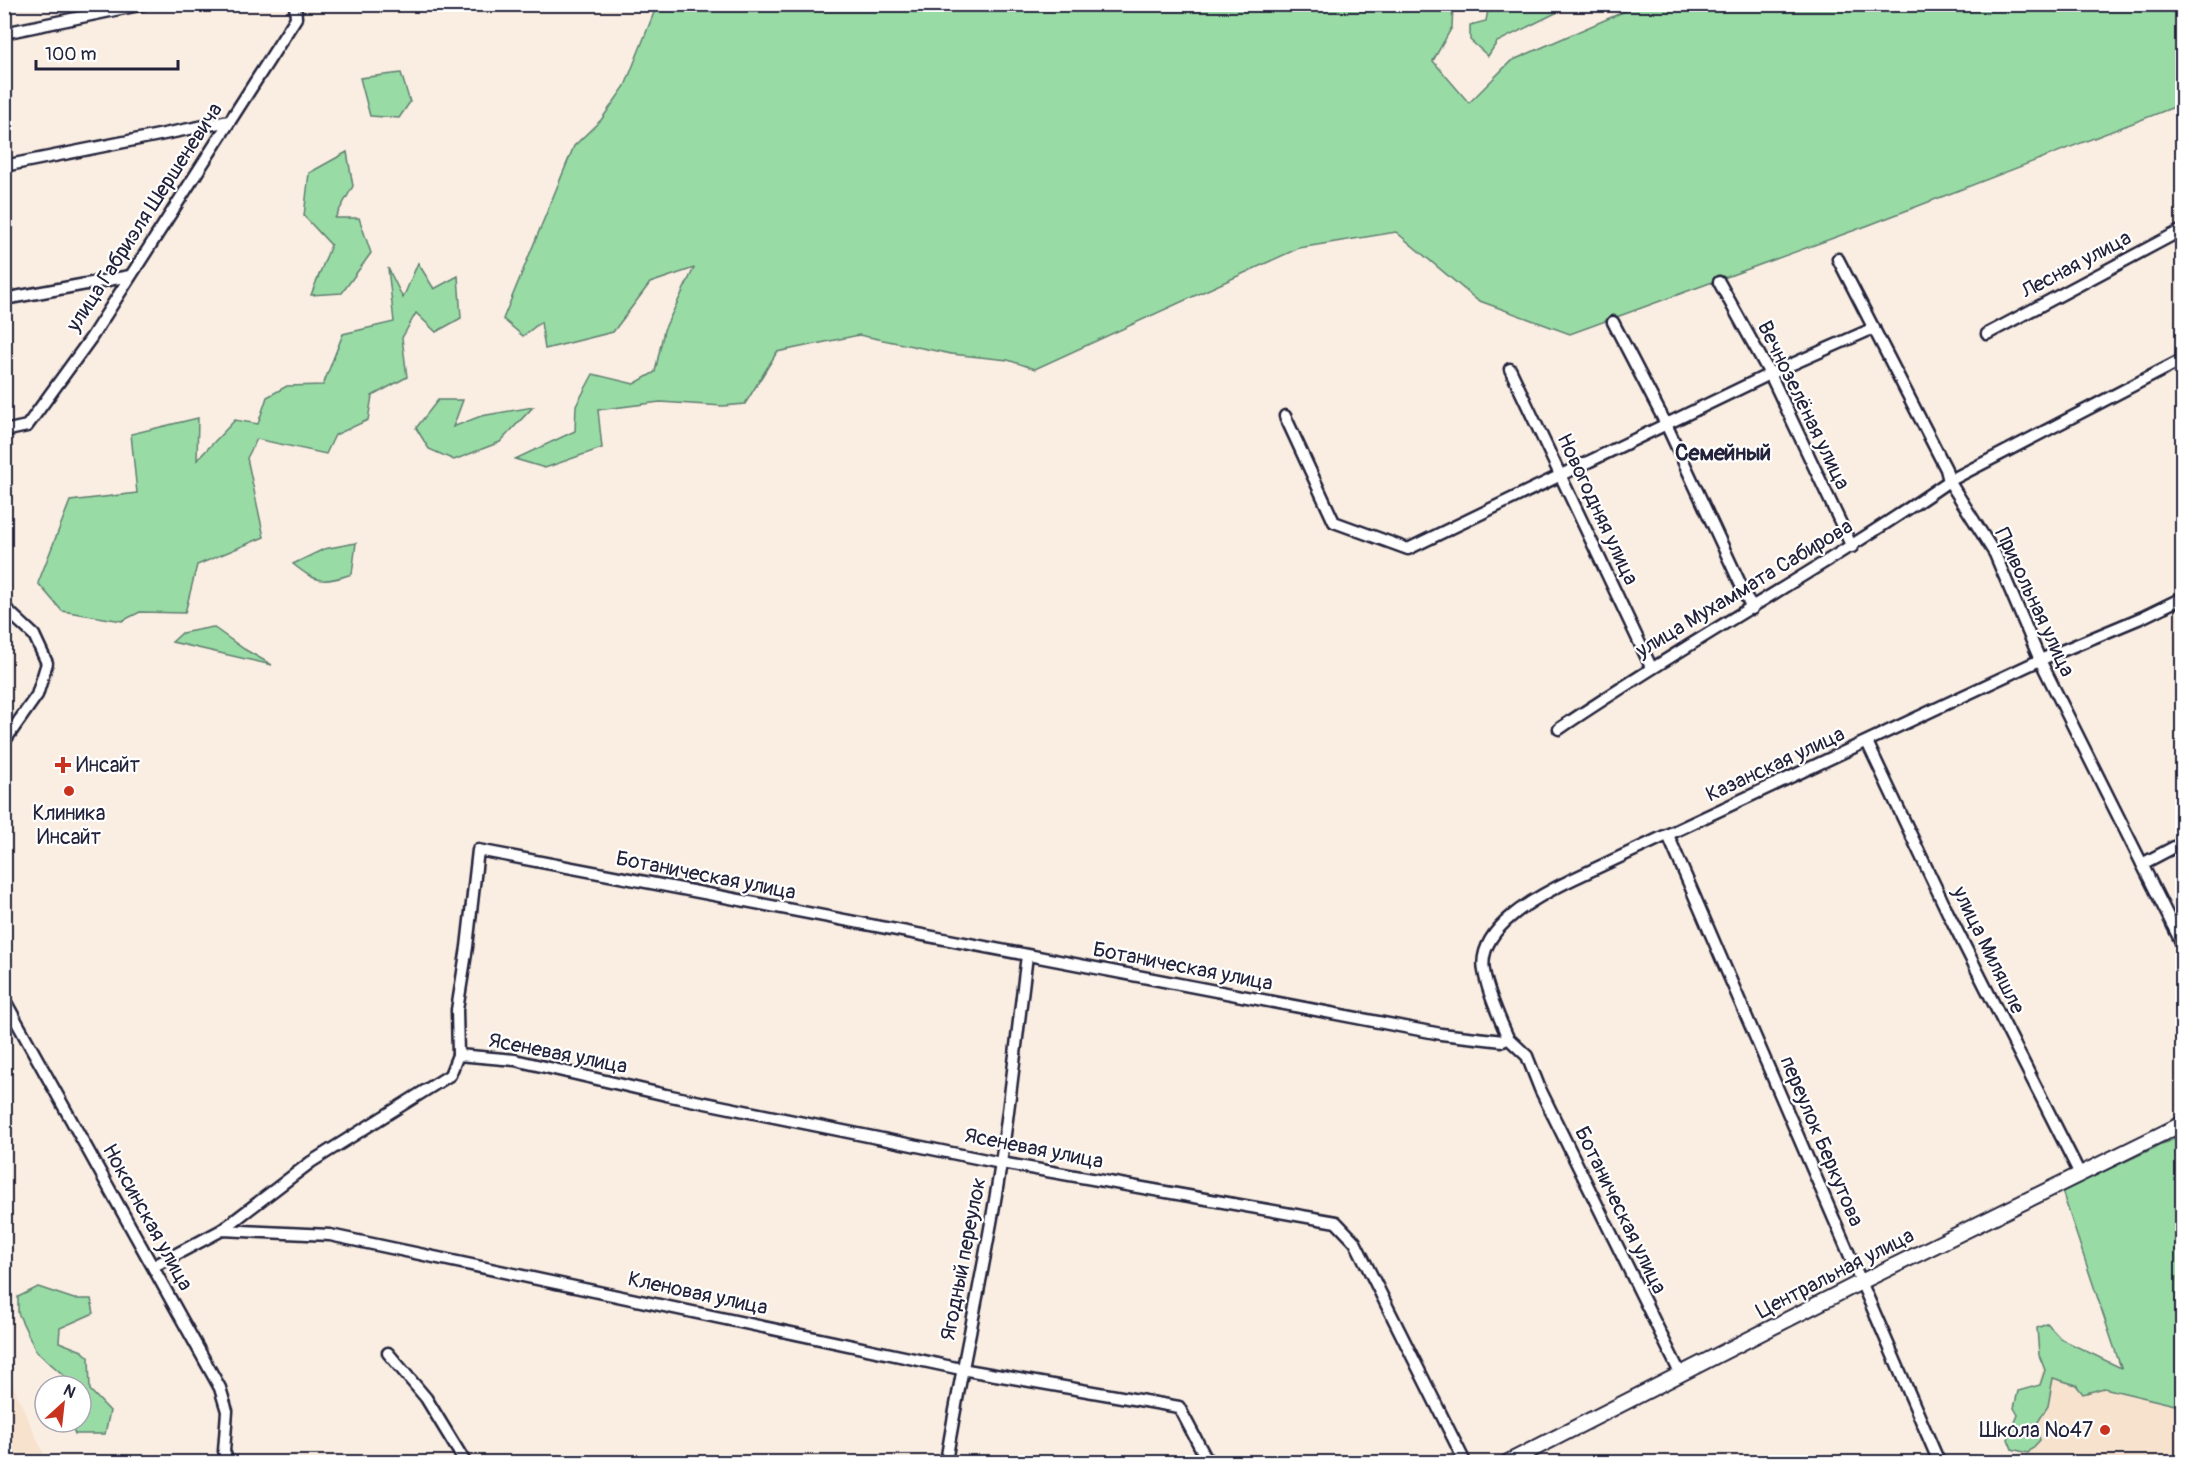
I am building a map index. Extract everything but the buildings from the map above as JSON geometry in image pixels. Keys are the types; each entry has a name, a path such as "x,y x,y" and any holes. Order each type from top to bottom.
{"street":[{"path":"4,33 144,4"},
{"name":"улица Габриэля Шершеневича","path":"4,431 27,426 91,338 296,18 295,4"},
{"path":"4,166 229,121"},
{"name":"Лесная улица","path":"1987,334 2182,230"},
{"name":"Привольная улица","path":"1838,259 1946,469 1949,481 1995,554 2040,660 2182,944"},
{"path":"4,299 130,276"},
{"name":"Вечнозелёная улица","path":"1719,282 1770,374 1852,547"},
{"path":"1613,322 1666,424 1752,609"},
{"path":"1285,416 1334,522 1408,549 1770,374 1874,328"},
{"path":"1949,481 2182,360"},
{"name":"Новогодняя улица","path":"1510,369 1651,667"},
{"name":"улица Мухаммата Сабирова","path":"1558,729 1651,667 1752,609 1852,547 1949,481"},
{"name":"Казанская улица","path":"1508,1038 1483,969 1487,946 1505,922 1534,898 2040,660 2144,617 2182,598"},
{"path":"4,607 34,635 47,663 37,695 4,742"},
{"name":"улица Миляшле","path":"1867,742 1957,932 2080,1174"},
{"name":"переулок Беркутова","path":"1668,835 1939,1462"},
{"path":"2142,864 2182,843"},
{"name":"Ботаническая улица","path":"458,1055 457,1010 478,850 1441,1034 1503,1041 1508,1038 1527,1056 1540,1089 1681,1375"},
{"name":"Ягодный переулок","path":"946,1462 961,1369 984,1266 1001,1163 1027,956"},
{"name":"Ноксинская улица","path":"4,999 220,1388 227,1410 224,1452 228,1462"},
{"path":"154,1266 222,1230 310,1162 450,1075 458,1055"},
{"name":"Ясеневая улица","path":"458,1055 515,1060 666,1095 1001,1163 1336,1222 1355,1242 1466,1462"},
{"name":"Центральная улица","path":"1508,1462 1861,1282 2182,1124"},
{"name":"Кленовая улица","path":"222,1230 330,1234 961,1369 1179,1407 1208,1462"},
{"path":"388,1353 426,1398 465,1462"}],"shaded area":[{"name":"Школа №47","path":"2044,1362 2182,1397 2182,1462 2019,1462"},
{"path":"5,1368 47,1462 5,1462"}],"green space":[{"path":"657,5 1453,5 1452,27 1433,61 1469,103 1511,61 1639,5 2182,5 2182,104 1869,225 1570,334 1477,300 1396,232 1299,248 1035,369 1008,360 951,354 859,335 777,352 745,404 723,406 660,402 598,410 602,448 545,468 515,459 575,431 576,406 593,374 634,384 655,372 664,330 694,268 650,283 613,332 545,349 541,322 523,336 503,319 574,146 601,120 625,86"},
{"path":"1489,5 1572,5 1497,42 1488,56 1470,40 1470,25 1486,21"},
{"path":"401,73 410,102 399,118 370,116 360,78"},
{"path":"347,152 353,186 335,218 359,218 371,253 342,293 311,295 331,245 304,216 309,173"},
{"path":"418,263 434,289 458,276 461,318 436,332 416,313 402,338 407,377 372,396 368,420 335,435 326,454 257,439 247,458 264,537 197,565 185,613 140,612 122,621 62,611 38,583 70,501 137,493 131,434 198,418 197,460 235,420 258,424 267,397 287,386 323,385 343,334 394,322 388,268 403,298"},
{"path":"438,400 463,400 453,427 481,416 533,407 500,442 454,460 429,449 416,428"},
{"path":"356,543 352,574 320,580 308,575 293,564 324,549"},
{"path":"213,627 272,665 172,642 182,633"},
{"path":"2182,1135 2182,1412 2175,1405 2104,1388 2083,1394 2076,1385 2053,1378 2048,1406 2036,1425 2040,1440 2028,1453 2012,1449 2008,1439 2018,1415 2014,1408 2018,1391 2040,1385 2045,1370 2039,1355 2037,1328 2047,1324 2061,1339 2121,1368 2062,1191"},
{"path":"38,1287 74,1299 91,1299 94,1313 60,1328 59,1342 82,1351 89,1357 90,1374 62,1374 36,1351 18,1313 18,1297"},
{"path":"93,1393 110,1411 105,1434 93,1434"}],"place":[{"name":"Инсайт","path":"63,765"},
{"name":"Клиника Инсайт","path":"69,791"},
{"name":"Школа №47","path":"2105,1430"}],"district":[{"name":"Семейный","path":"1723,452"}]}
